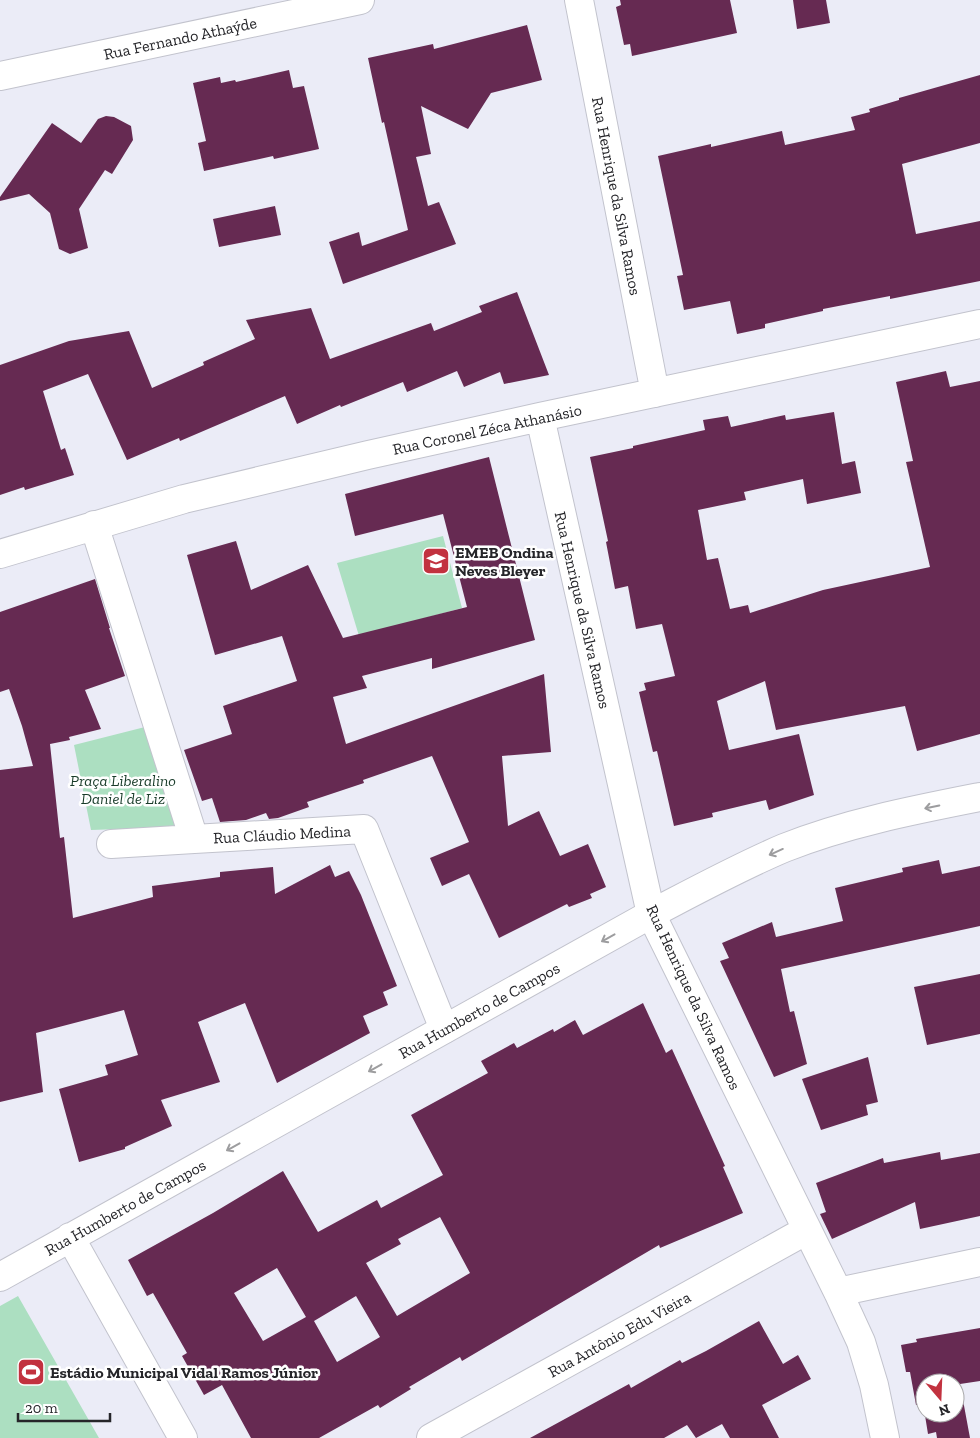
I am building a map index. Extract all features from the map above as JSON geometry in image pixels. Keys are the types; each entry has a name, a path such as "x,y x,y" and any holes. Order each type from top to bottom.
{"street":[{"name":"Rua Fernando Athaýde","path":"0,76 360,0"},
{"name":"Rua Henrique da Silva Ramos","path":"579,0 655,392"},
{"name":"Rua Coronel Zéca Athanásio","path":"0,554 184,499 262,480 540,416 980,324"},
{"name":"Rua Henrique da Silva Ramos","path":"540,416 651,914 838,1292 863,1350 874,1385 885,1438"},
{"name":"Rua Cláudio Medina","path":"94,526 194,839 364,829 444,1029"},
{"name":"Rua Humberto de Campos","path":"0,1277 651,914 742,867 785,848 839,829 980,797"},
{"path":"112,844 194,839"},
{"name":"Rua Antônio Edu Vieira","path":"432,1438 807,1230"},
{"path":"70,1237 183,1438"},
{"path":"838,1292 980,1262"}],"green space":[{"path":"443,536 462,608 359,636 337,563"},
{"name":"Praça Liberalino Daniel de Liz","path":"145,727 178,827 91,830 74,745"},
{"name":"Estádio Municipal Vidal Ramos Júnior","path":"18,1296 99,1438 0,1438 0,1306"}],"building":[{"path":"620,0 730,0 737,33 632,56 630,44 624,45 616,7 621,5"},
{"path":"793,0 826,0 830,23 797,29"},
{"path":"527,25 542,80 491,93 468,129 421,106 431,154 416,157 428,206 439,202 456,244 343,284 329,242 359,232 362,246 408,230 368,58 433,44 434,49"},
{"path":"289,70 293,88 304,86 319,149 274,159 273,156 204,171 198,143 206,141 193,83 220,77 221,83 235,80 236,82"},
{"path":"980,75 980,143 902,164 916,234 980,221 980,281 890,299 890,296 823,309 823,311 765,324 765,328 737,334 730,301 684,310 677,276 683,275 658,156 711,144 711,147 782,131 785,145 855,130 851,117 870,112 869,109 899,100 899,98"},
{"path":"106,116 114,117 131,126 133,140 112,174 105,170 79,209 88,248 70,254 59,249 50,213 29,194 0,201 0,197 52,123 81,143 98,119"},
{"path":"275,206 281,235 219,247 213,219"},
{"path":"517,292 549,375 504,384 500,372 464,387 457,371 407,392 403,382 341,407 340,405 297,424 285,396 180,441 179,438 127,460 88,374 43,391 61,450 65,448 74,475 25,490 24,487 0,495 0,365 69,341 129,331 152,388 204,365 203,362 255,339 246,320 311,308 330,359 431,323 434,331 482,312 479,306"},
{"path":"946,371 950,387 980,381 980,734 917,751 905,706 776,730 765,681 717,701 729,750 799,734 814,795 769,810 766,800 712,813 713,817 674,826 657,751 653,752 639,692 646,690 644,683 675,676 662,624 636,629 628,586 615,589 606,542 608,541 590,457 705,430 703,420 728,416 731,427 785,415 786,420 834,412 842,464 855,461 861,493 807,504 803,479 744,492 746,500 698,510 707,560 718,558 730,609 748,605 750,613 823,590 930,567 906,462 913,461 896,382"},
{"path":"489,457 535,640 432,669 432,658 362,676 367,688 333,697 346,744 544,674 551,752 502,756 508,826 539,811 560,856 588,844 606,887 590,894 592,898 569,907 567,904 499,938 469,874 442,886 430,858 469,842 432,756 363,780 364,783 307,802 309,807 278,818 269,819 266,813 246,820 220,822 212,798 202,801 184,750 232,734 223,706 297,681 282,636 215,655 187,555 236,541 251,590 308,565 343,638 467,607 443,514 355,536 345,494"},
{"path":"95,579 125,676 85,690 101,729 69,737 70,740 50,744 60,838 64,837 73,918 153,897 152,886 220,877 220,872 273,867 275,894 330,865 335,877 349,871 361,895 397,986 383,992 388,1005 363,1016 370,1033 277,1083 245,1003 198,1022 220,1082 161,1100 172,1126 125,1147 125,1149 79,1162 59,1089 108,1075 105,1065 138,1055 124,1010 36,1033 43,1092 0,1102 0,770 33,766 9,689 0,692 0,612"},
{"path":"939,860 942,874 980,866 980,926 781,969 790,1012 794,1011 807,1064 774,1077 720,961 729,958 722,943 772,922 776,937 843,921 835,888 903,872 902,868"},
{"path":"980,974 980,1034 927,1045 914,987"},
{"path":"643,1003 666,1053 672,1049 725,1166 723,1167 743,1213 660,1248 659,1245 462,1361 460,1357 409,1387 411,1389 380,1408 378,1405 319,1438 251,1438 222,1385 204,1395 182,1356 187,1353 153,1293 147,1296 128,1260 213,1213 283,1171 318,1232 377,1200 381,1208 443,1175 411,1115 488,1073 481,1061 514,1043 517,1048 553,1029 554,1032 575,1020 583,1035","holes":["440,1217 470,1273 397,1316 366,1263 401,1244 398,1239","277,1268 306,1317 263,1341 234,1293","356,1296 380,1337 337,1362 314,1321"]},
{"path":"868,1057 878,1102 866,1105 868,1115 821,1130 802,1079"},
{"path":"940,1152 941,1160 980,1153 980,1216 920,1229 915,1202 832,1239 820,1214 826,1212 816,1183 883,1158 884,1163"},
{"path":"759,1321 783,1364 798,1355 811,1379 762,1405 779,1438 730,1438 722,1424 696,1438 687,1425 664,1438 530,1438 629,1384 631,1388 680,1360 682,1363"},
{"path":"980,1328 980,1381 965,1383 965,1373 915,1373 915,1400 910,1372 906,1372 901,1345 917,1342 916,1339"},
{"path":"965,1411 970,1438 937,1438 936,1432 928,1434 926,1423 965,1423"}],"place":[{"name":"EMEB Ondina Neves Bleyer","path":"436,561"},
{"name":"Estádio Municipal Vidal Ramos Júnior","path":"31,1372"}]}
